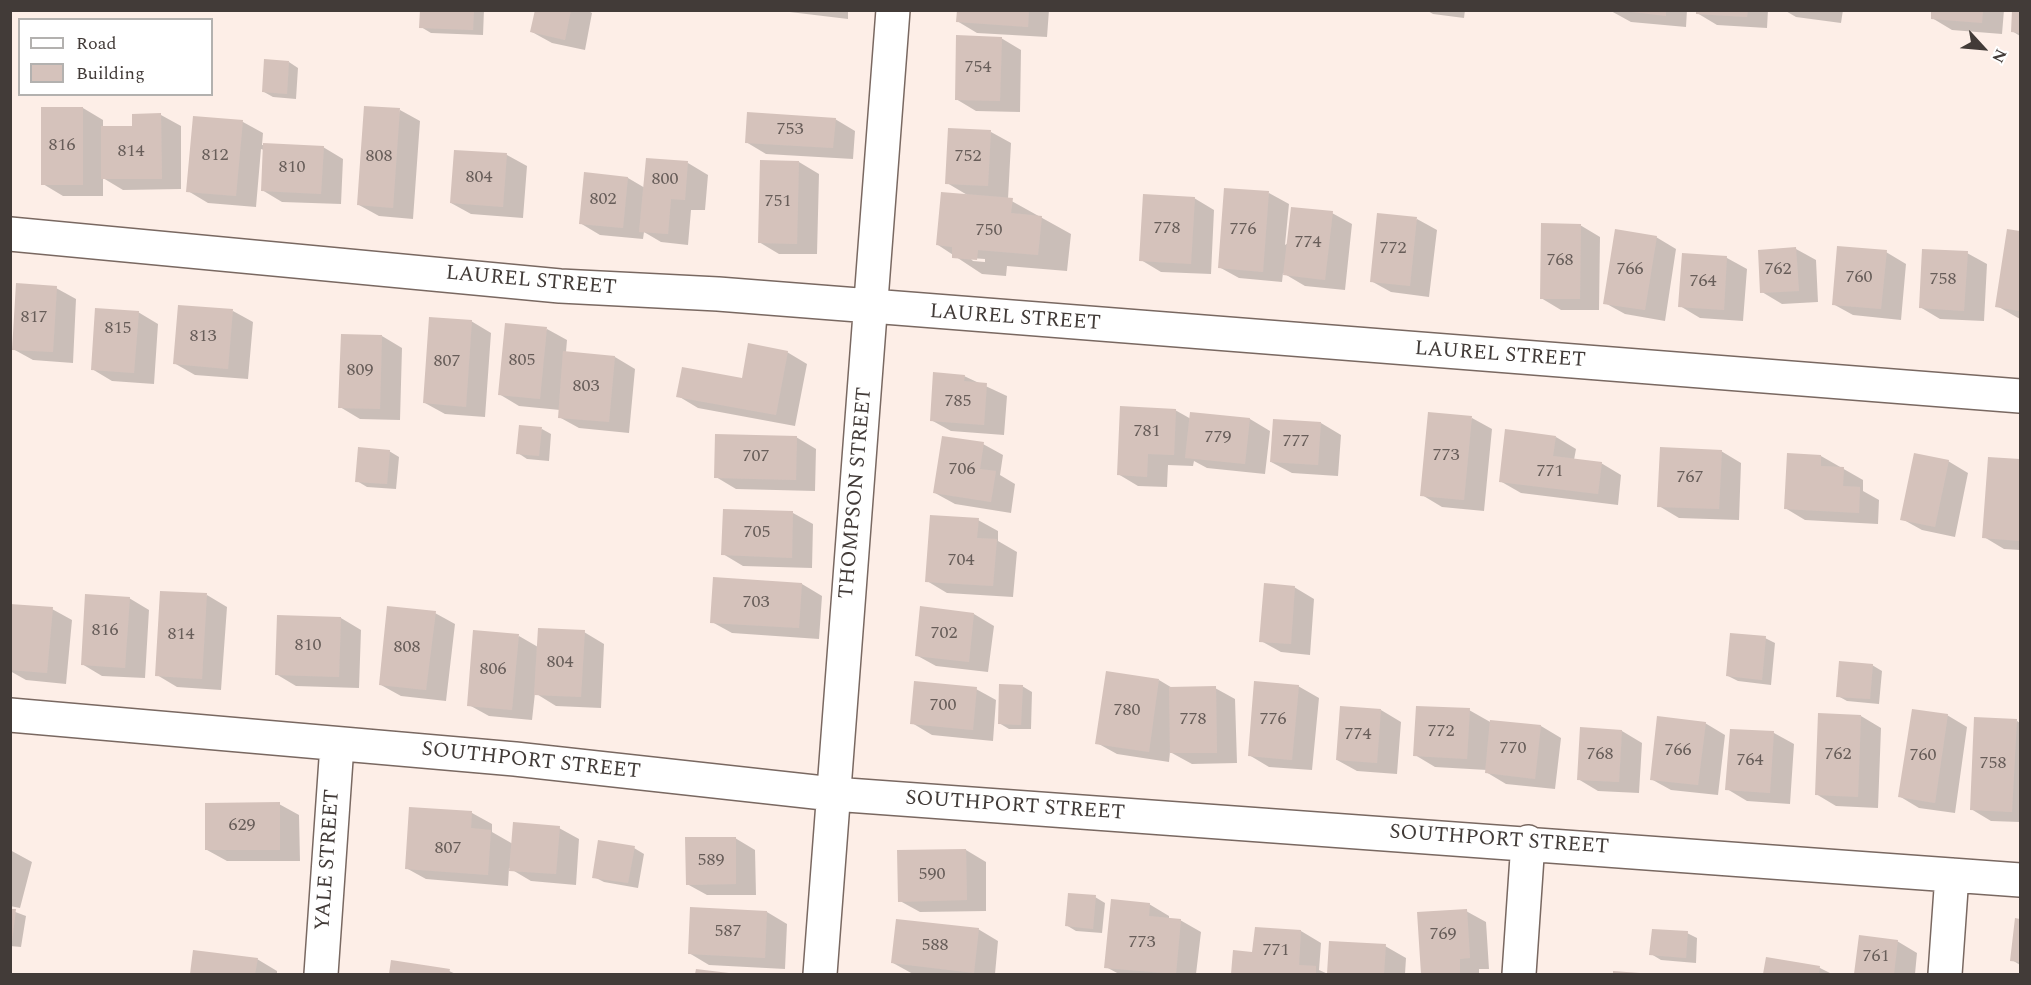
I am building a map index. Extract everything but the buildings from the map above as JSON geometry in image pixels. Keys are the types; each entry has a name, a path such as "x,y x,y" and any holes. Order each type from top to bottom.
{"street":[{"name":"THOMPSON STREET","path":"820,975 893,10"},
{"name":"LAUREL STREET","path":"10,234 560,286 718,294 872,308 2020,396"},
{"name":"SOUTHPORT STREET","path":"10,715 515,759 833,794 1528,842 2020,880"},
{"name":"YALE STREET","path":"321,975 337,745"},
{"path":"1519,975 1528,842"},
{"path":"1946,975 1952,875"}]}
